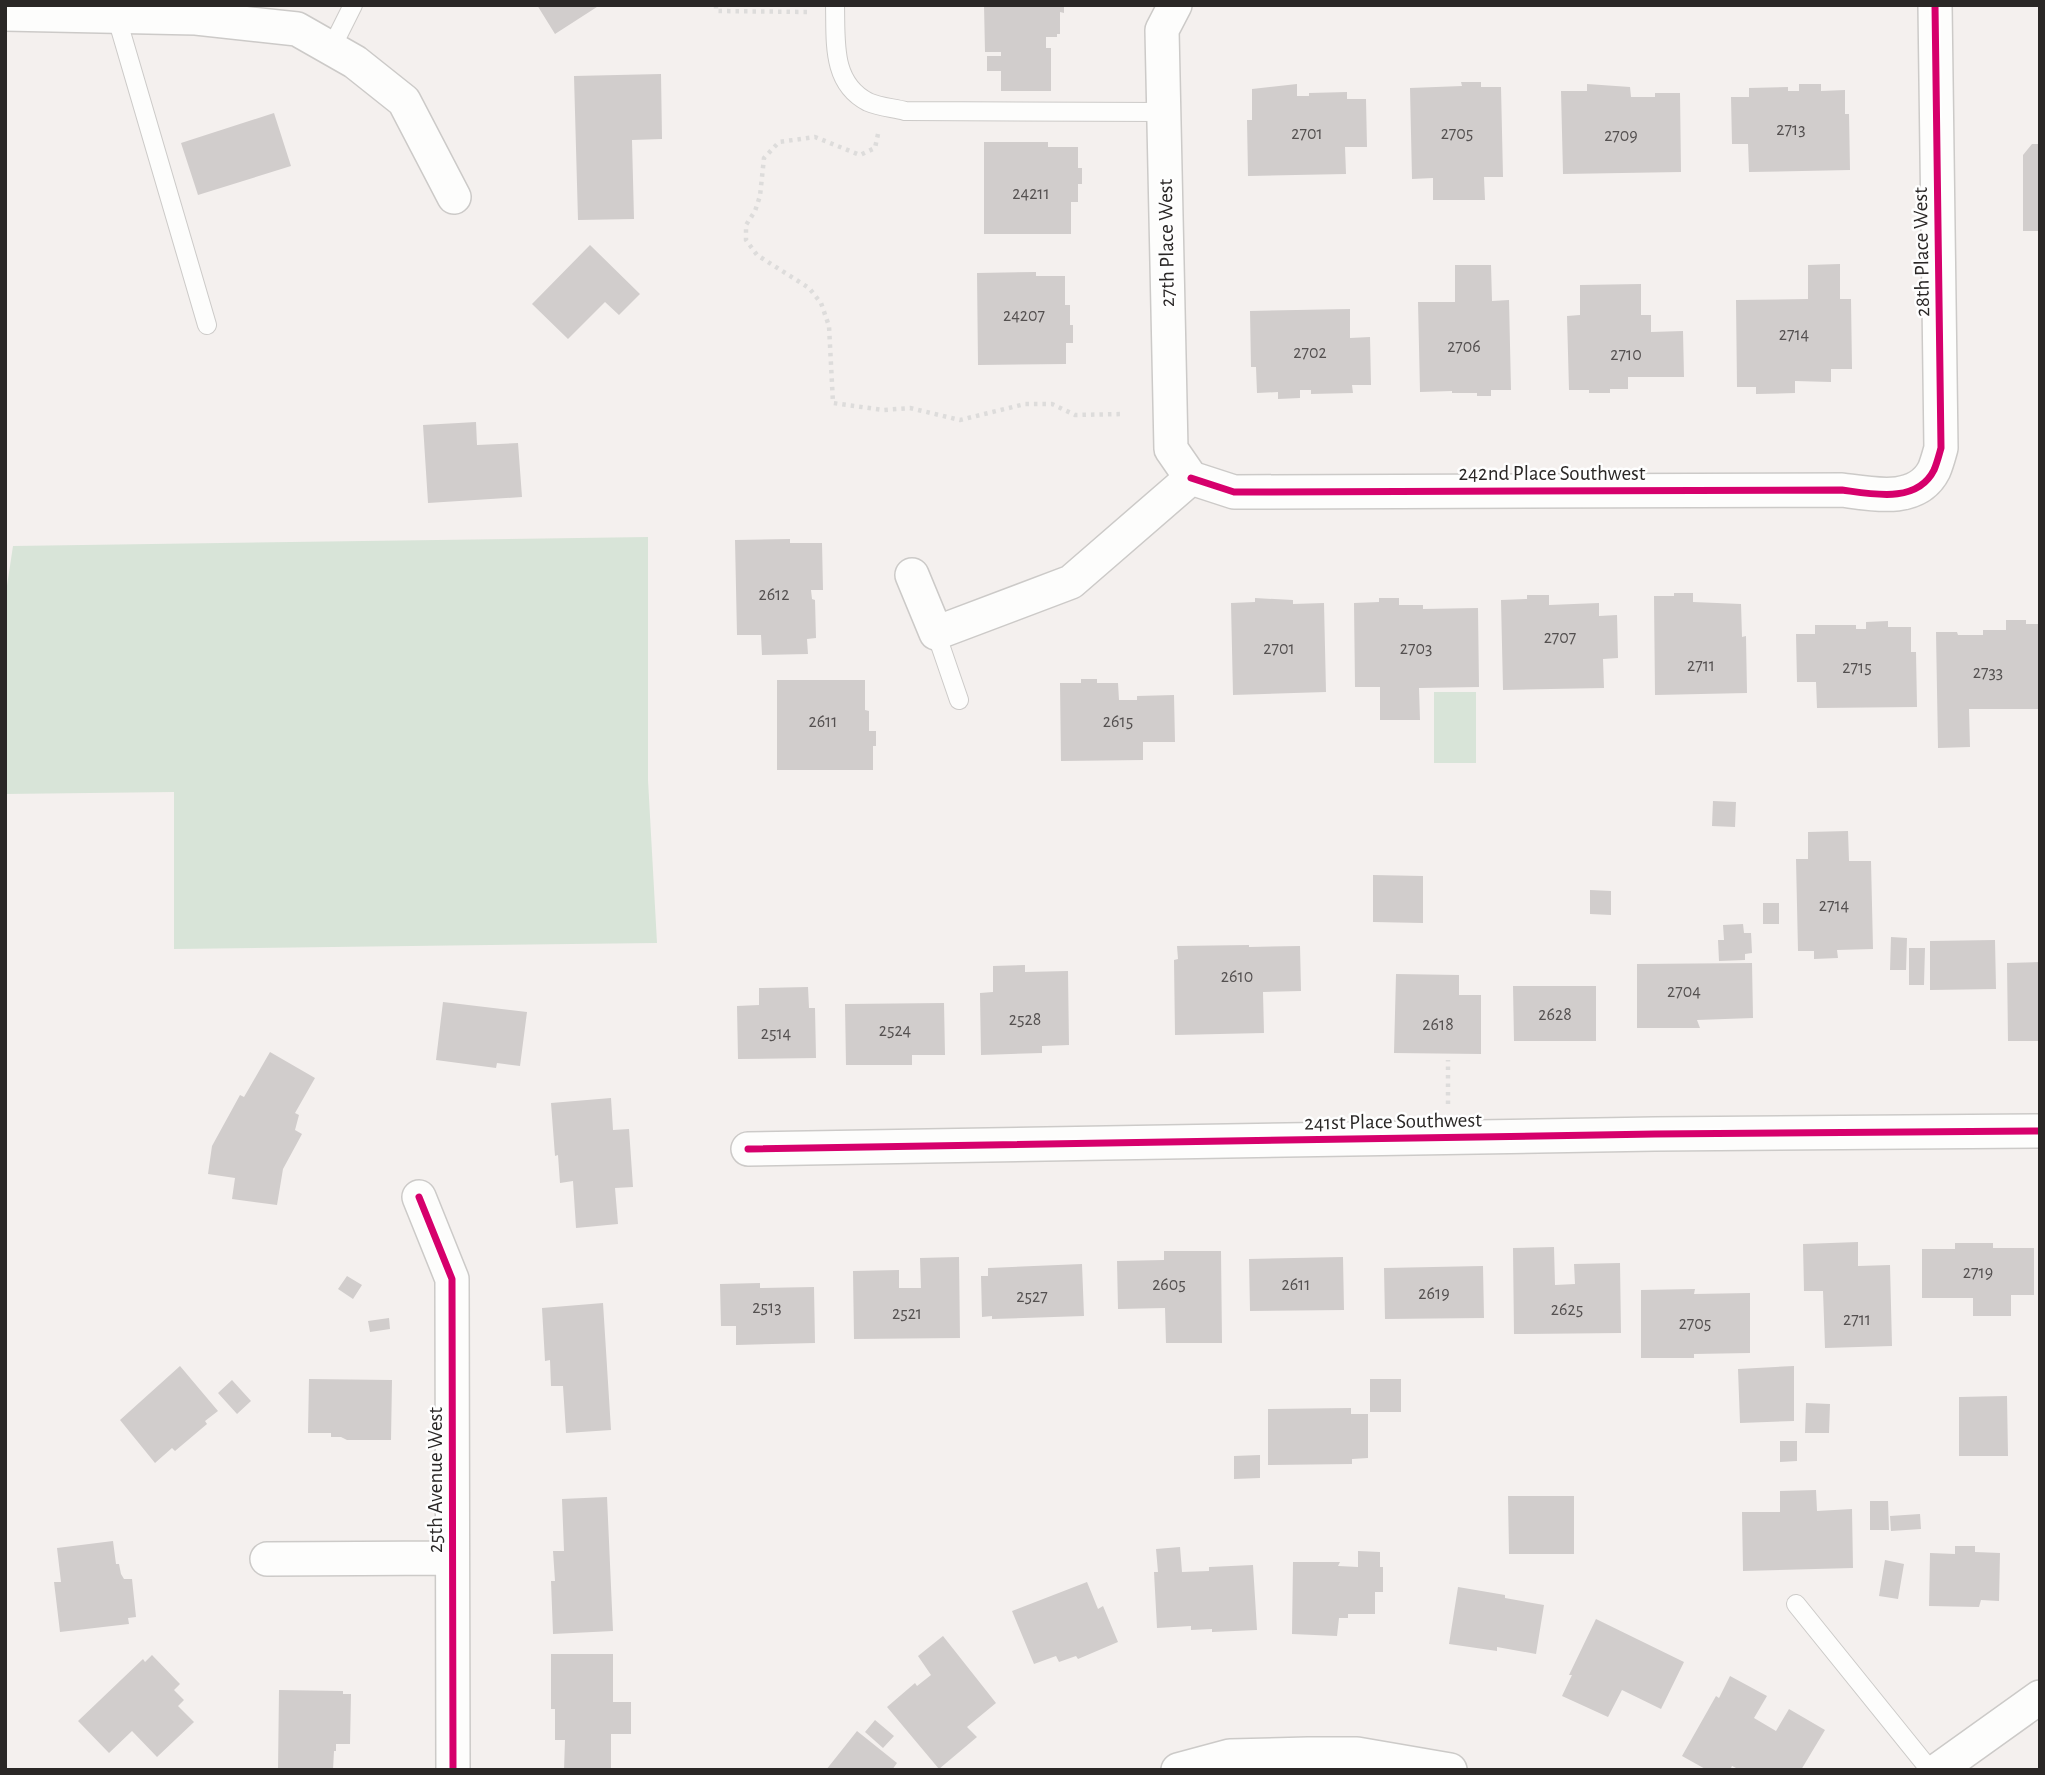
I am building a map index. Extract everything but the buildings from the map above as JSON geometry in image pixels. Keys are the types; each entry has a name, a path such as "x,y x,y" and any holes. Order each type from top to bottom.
{"street":[{"name":"27th Place West","path":"1175,5 1162,30 1171,449 1191,478"},
{"name":"28th Place West","path":"1915,489 1933,472 1941,448 1935,5"},
{"path":"5,14 65,9 116,15 196,18 297,29 355,62 404,101 454,197"},
{"path":"912,575 936,634 1071,582 1191,478"},
{"name":"242nd Place Southwest","path":"1191,478 1234,492 1842,490 1889,496 1915,489"},
{"name":"241st Place Southwest","path":"748,1150 1655,1134 2040,1131"},
{"name":"25th Avenue West","path":"419,1197 452,1279 453,1770"},
{"path":"267,1559 452,1558"},
{"path":"1937,1770 2040,1697"},
{"path":"1178,1770 1230,1756 1357,1754 1450,1770"}],"lane":[{"path":"331,49 353,5"},
{"path":"835,9 836,55 846,85 869,102 905,111 1164,112"},
{"path":"116,15 207,326"},
{"path":"936,634 959,700"},
{"path":"1796,1604 1930,1770"}],"path":[{"path":"716,5 716,11 835,9"},
{"path":"883,106 876,148 860,156 815,137 779,142 764,158 760,196 746,225 746,240 757,256 809,288 821,303 829,326 833,403 883,410 910,408 960,420 1025,404 1052,404 1075,415 1123,414"},
{"path":"1448,1059 1448,1108"}],"shaded area":[{"path":"648,537 648,780 657,943 174,949 174,792 5,794 5,599 13,546"},
{"path":"1434,692 1476,692 1476,763 1434,763"}],"cycle path":[{"path":"1191,478 1234,492 1842,490 1893,494 1917,488 1934,470 1941,448 1935,5"},
{"path":"748,1149 1655,1134 2040,1131"},
{"path":"419,1197 452,1279 453,1770"}]}
